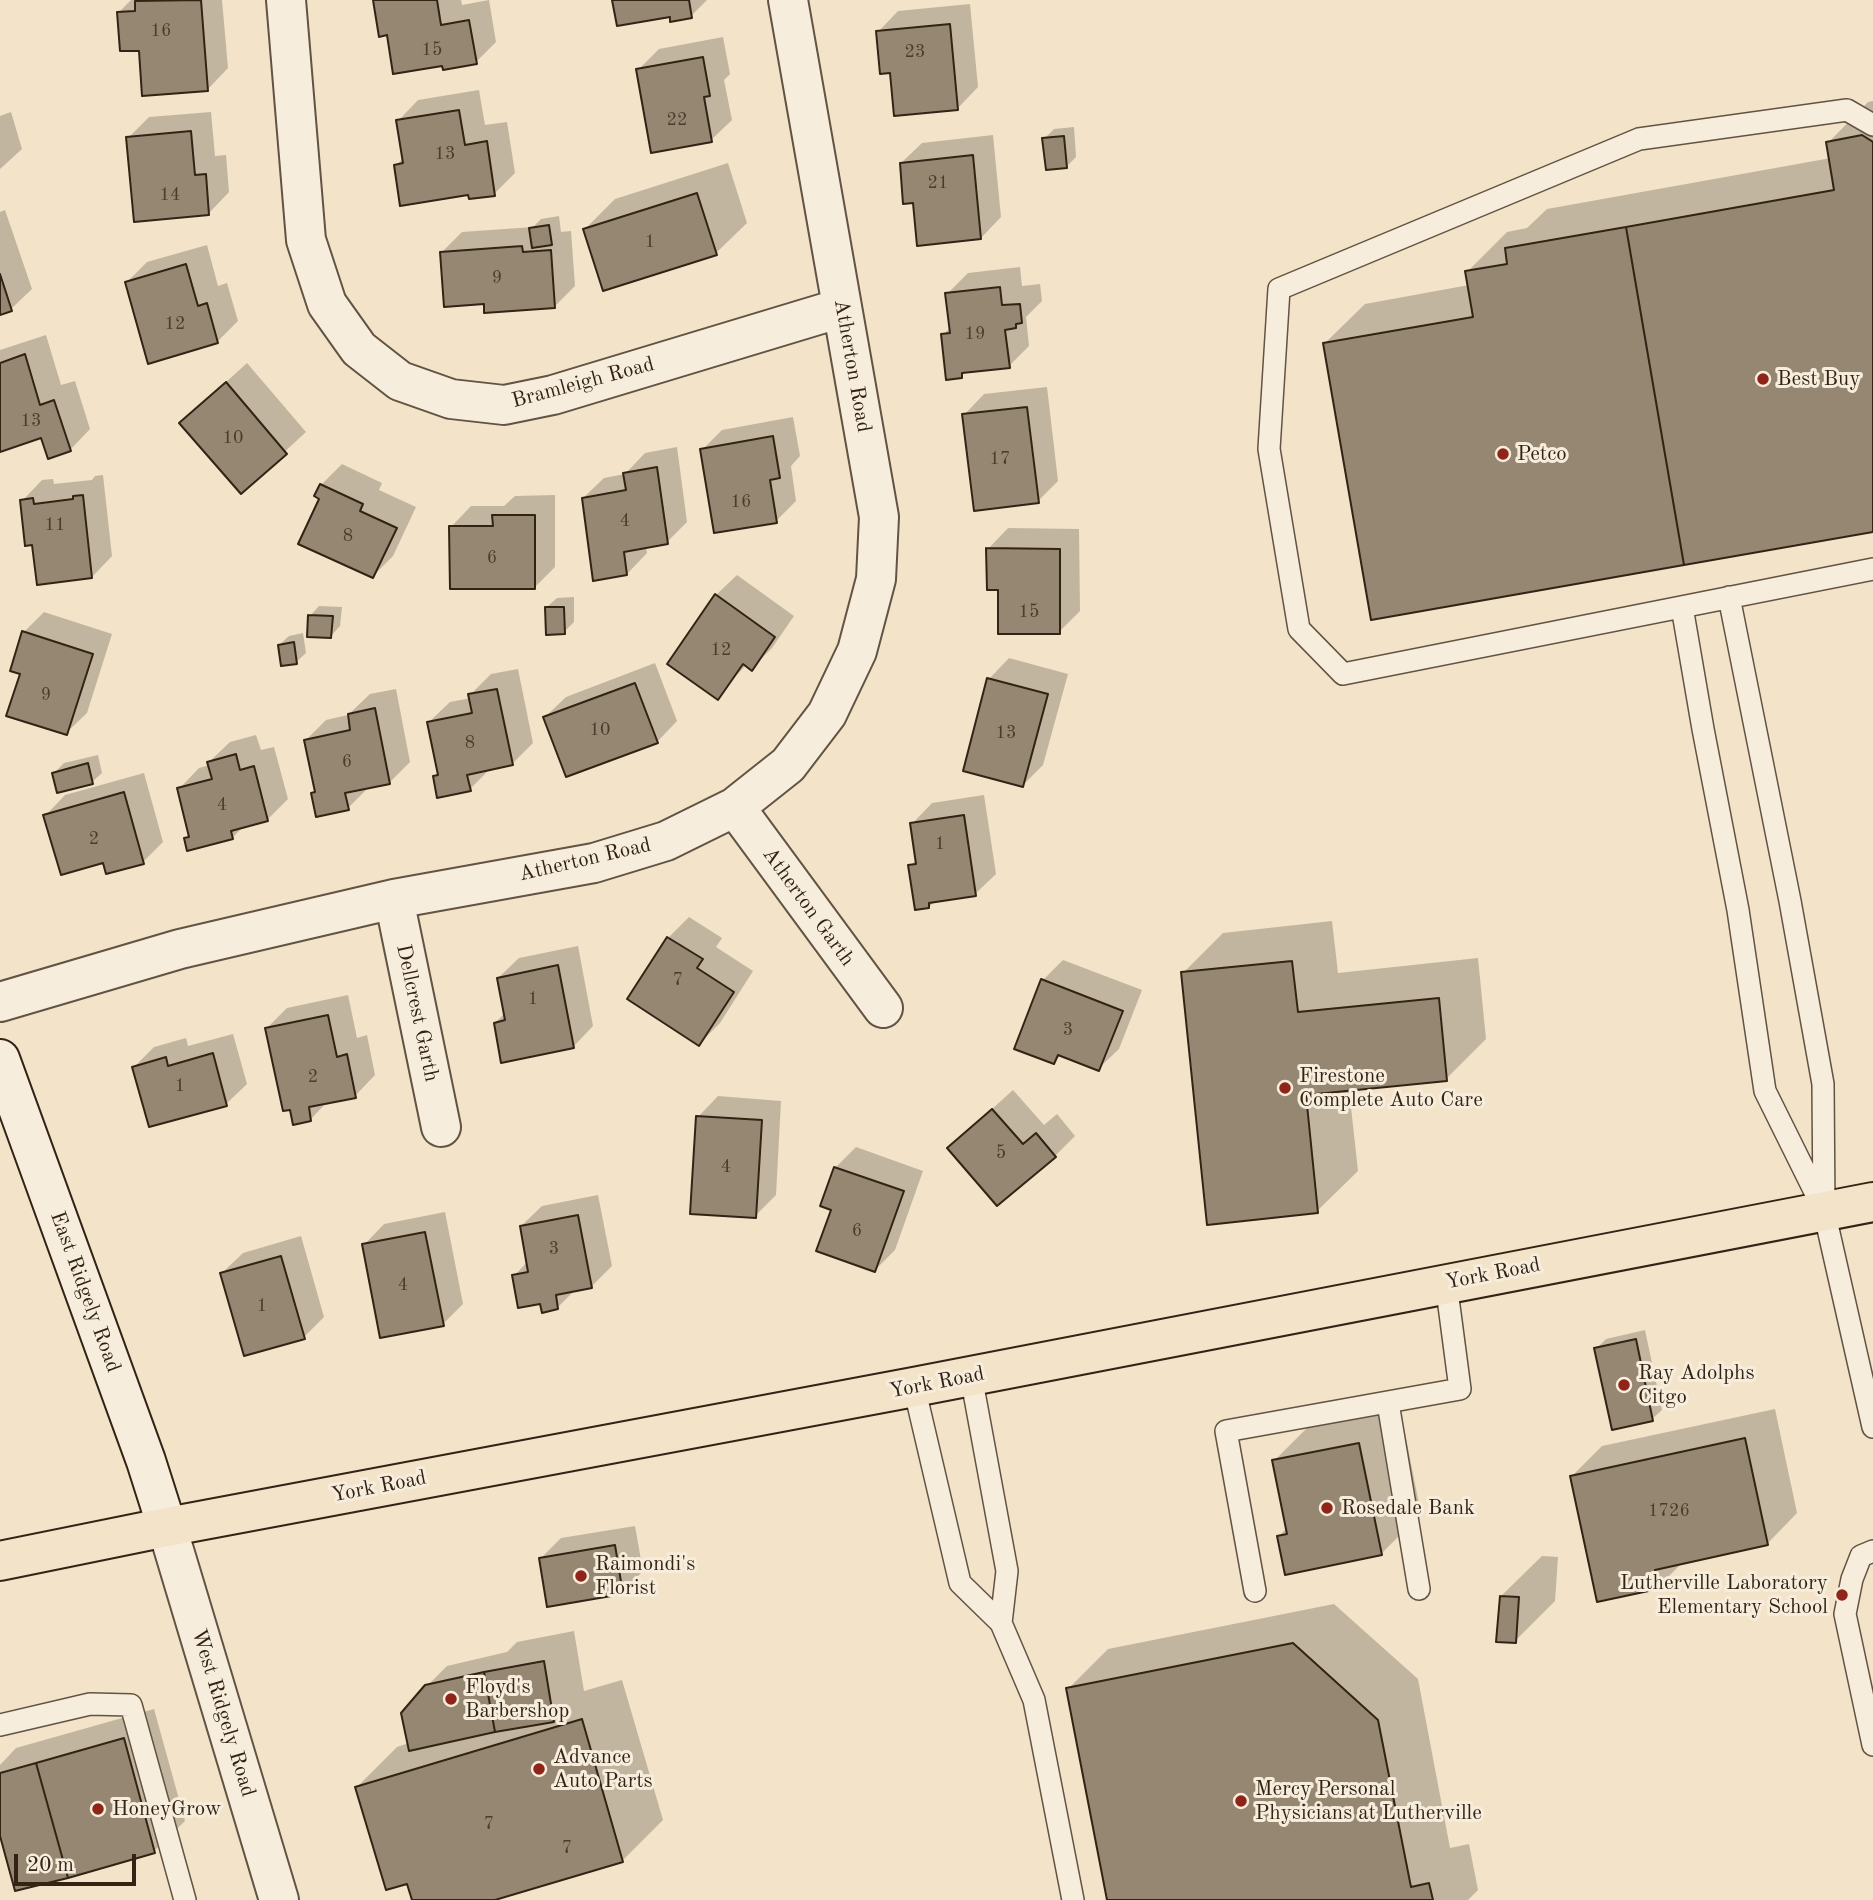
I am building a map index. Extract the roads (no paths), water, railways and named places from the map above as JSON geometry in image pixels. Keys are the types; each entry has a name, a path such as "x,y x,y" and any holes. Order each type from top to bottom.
{"main road":[{"name":"York Road","path":"0,1561 1873,1202"}],"street":[{"name":"Bramleigh Road","path":"286,0 306,240 327,304 359,349 400,381 451,399 504,405 553,395 841,308"},
{"name":"Atherton Road","path":"0,1002 180,949 394,899 594,863 666,841 735,807 788,765 827,714 857,651 876,579 879,517 788,0"},
{"name":"Atherton Garth","path":"735,807 883,1008"},
{"name":"Dellcrest Garth","path":"394,899 441,1127"},
{"name":"East Ridgely Road","path":"0,1059 146,1461 167,1527"},
{"name":"West Ridgely Road","path":"167,1527 279,1900"}],"lane":[{"path":"1873,125 1847,110 1639,139 1279,289 1269,449 1299,629 1343,674 1873,569"},
{"path":"1729,597 1790,901 1823,1084 1824,1211 1873,1427"},
{"path":"1682,607 1738,910 1765,1091 1824,1211"},
{"path":"1255,1591 1226,1431 1460,1389 1446,1283"},
{"path":"971,1376 1007,1571 1002,1623"},
{"path":"914,1387 960,1583 1002,1623 1034,1700 1073,1900"},
{"path":"1388,1402 1419,1589"},
{"path":"1873,1551 1861,1556 1852,1578 1845,1614 1873,1745"},
{"path":"0,1726 90,1704 131,1705 184,1900"}],"place":[{"name":"Best Buy","path":"1763,379"},
{"name":"Petco","path":"1503,454"},
{"name":"Firestone Complete Auto Care","path":"1285,1088"},
{"name":"Ray Adolphs Citgo","path":"1624,1385"},
{"name":"Rosedale Bank","path":"1327,1508"},
{"name":"Raimondi's Florist","path":"581,1576"},
{"name":"Lutherville Laboratory Elementary School","path":"1842,1595"},
{"name":"Floyd's Barbershop","path":"451,1699"},
{"name":"Advance Auto Parts","path":"539,1769"},
{"name":"Mercy Personal Physicians at Lutherville","path":"1241,1801"},
{"name":"HoneyGrow","path":"98,1809"}]}
